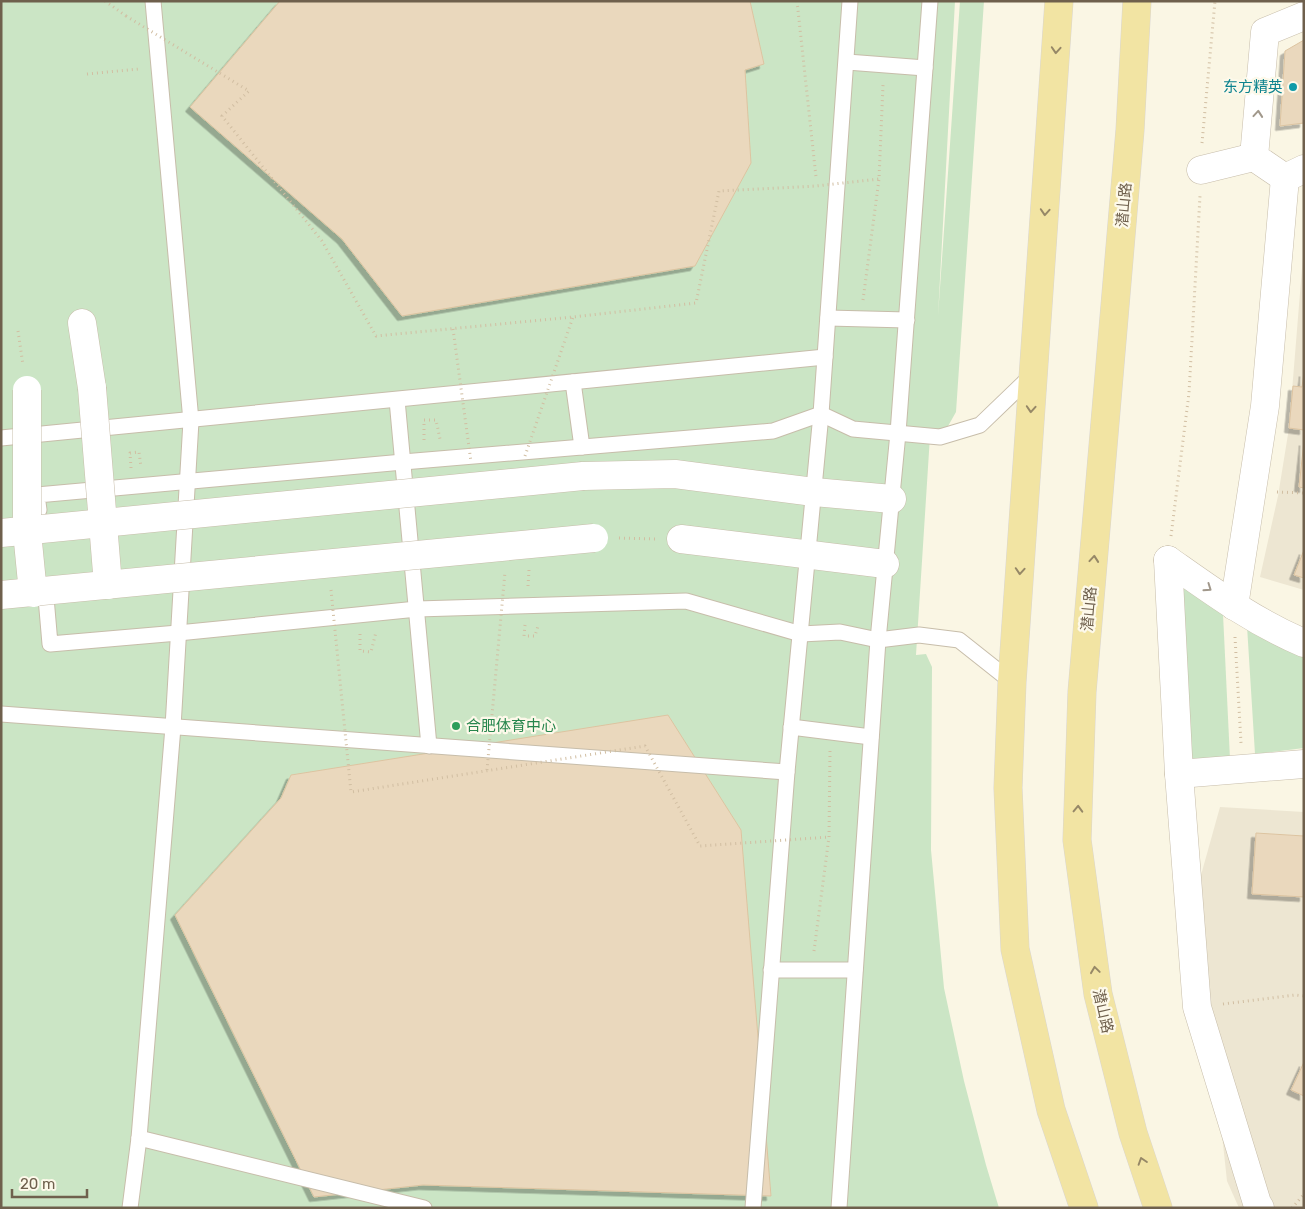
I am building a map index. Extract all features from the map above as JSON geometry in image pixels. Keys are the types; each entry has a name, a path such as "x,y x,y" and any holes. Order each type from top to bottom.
{"main road":[{"path":"1059,1 1012,682 1008,788 1015,949 1051,1110 1084,1208"},
{"name":"潜山路","path":"1137,1 1129,140 1082,692 1077,840 1098,994 1133,1133 1158,1208"},
{"path":"1134,63 1146,1"}],"street":[{"path":"1254,157 1266,32 1304,16"},
{"path":"1201,170 1254,157 1294,173 1265,406 1234,606"},
{"path":"82,323 92,388 108,585"},
{"path":"27,390 14,532 33,593"},
{"path":"14,532 583,476 675,474 814,492 892,499"},
{"path":"1,595 594,538"},
{"path":"681,539 885,564"},
{"path":"1168,560 1234,606 1267,626 1304,643"},
{"path":"1168,560 1179,774 1197,1007 1260,1208"},
{"path":"1179,774 1304,764"}],"lane":[{"path":"130,1208 140,1138 173,727 191,421 153,1"},
{"path":"753,1208 787,772 821,414 850,1"},
{"path":"839,1208 878,640 898,433 930,1"},
{"path":"847,62 925,68"},
{"path":"828,318 907,320"},
{"path":"1,438 191,421 825,357"},
{"path":"1012,682 959,640 919,635 878,640 840,632 801,634 686,601 417,609 50,644 37,495 773,431 821,414 853,429 940,437 980,425 1033,374"},
{"path":"573,382 582,447"},
{"path":"397,400 429,746"},
{"path":"1,714 787,772"},
{"path":"792,727 871,738"},
{"path":"771,970 855,970"},
{"path":"140,1138 424,1208"}],"path":[{"path":"105,1 126,16 249,90 222,116 322,241 376,336 696,303 719,191 816,186 879,179"},
{"path":"797,1 816,186"},
{"path":"1168,560 1189,393 1201,170 1215,1"},
{"path":"861,319 879,179 884,65"},
{"path":"87,74 159,66"},
{"path":"516,482 573,317"},
{"path":"453,329 475,486"},
{"path":"18,330 27,390"},
{"path":"594,538 681,539"},
{"path":"487,770 508,547"},
{"path":"329,564 351,792 644,746 700,846 829,838"},
{"path":"1234,606 1243,769"},
{"path":"812,970 829,838 830,732"},
{"path":"1197,1007 1294,995 1304,996"},
{"path":"1292,1208 1304,1194"}],"shaded area":[{"path":"1304,244 1304,590 1260,577 1278,496 1289,428"},
{"path":"1220,807 1304,812 1304,1208 1239,1208 1227,1181 1196,893"}],"green space":[{"name":"合肥体育中心","path":"1,1 955,1 938,316 960,1 984,1 956,412 943,435 930,436 916,655 926,654 932,667 931,850 944,988 964,1081 999,1208 1,1208"},
{"path":"1178,583 1223,614 1230,759 1187,763"},
{"path":"1247,626 1304,655 1304,748 1255,754"}],"building":[{"path":"280,1 750,1 764,64 745,70 751,163 695,266 402,316 342,239 190,107"},
{"name":"东方精英","path":"1304,40 1304,123 1280,126 1285,51"},
{"path":"1304,372 1304,430 1289,428 1293,386 1302,387"},
{"path":"1304,441 1304,488 1299,487"},
{"path":"1304,550 1304,578 1294,575"},
{"path":"668,715 741,830 771,1196 423,1185 314,1197 175,915 281,798 291,775"},
{"path":"1256,833 1304,836 1304,897 1252,894"},
{"path":"1304,1062 1304,1096 1291,1090"}],"place":[{"name":"东方精英","path":"1293,87"},
{"name":"合肥体育中心","path":"456,726"}]}
